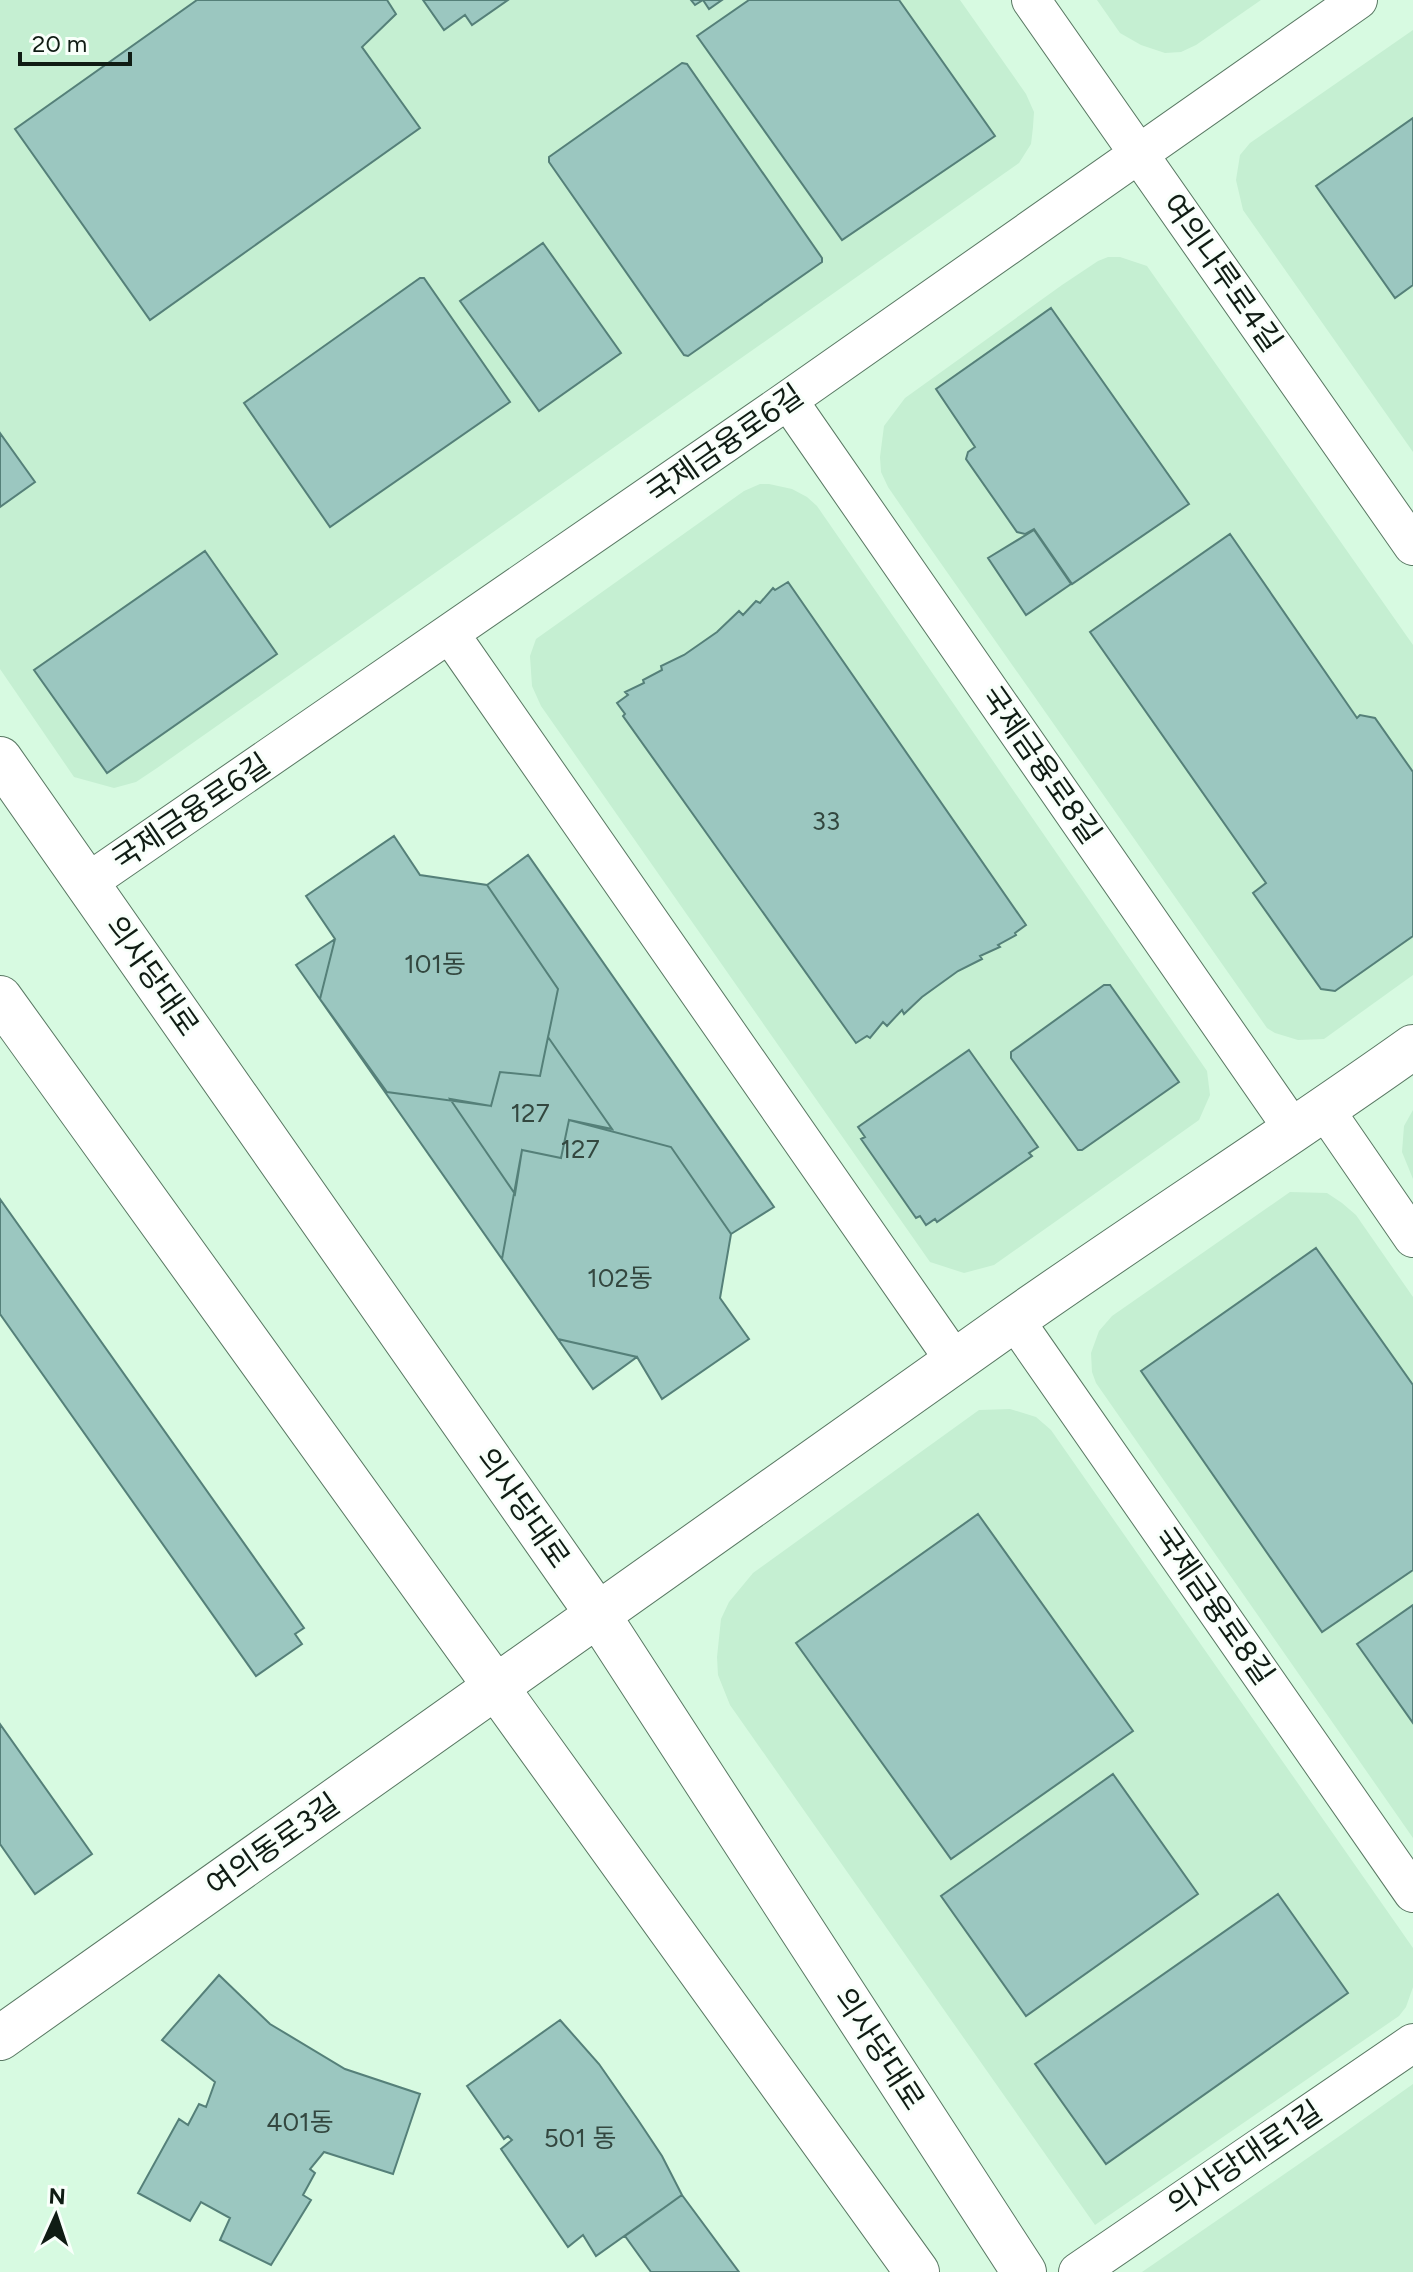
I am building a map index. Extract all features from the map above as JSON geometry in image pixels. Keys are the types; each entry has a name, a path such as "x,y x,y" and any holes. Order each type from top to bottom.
{"main road":[{"name":"의사당대로","path":"0,759 596,1612 1024,2272"},
{"path":"0,998 917,2272"},
{"path":"596,1612 1014,1319 1413,1047"},
{"name":"여의동로3길","path":"0,2038 497,1688 596,1612"}],"street":[{"name":"여의나루로4길","path":"1031,0 1413,546"},
{"name":"국제금융로6길","path":"87,883 788,400 1358,0"},
{"name":"국제금융로8길","path":"788,400 1309,1120 1413,1238"},
{"path":"450,634 955,1361"},
{"name":"국제금융로8길","path":"1014,1319 1413,1893"},
{"name":"의사당대로1길","path":"1078,2272 1413,2043"}],"shaded area":[{"path":"0,0 960,0 1026,94 1034,112 1031,144 1019,163 157,768 136,782 114,788 74,777 0,669"},
{"path":"1097,0 1261,0 1196,45 1181,52 1165,53 1141,45 1120,33"},
{"path":"1413,30 1413,452 1243,210 1236,180 1240,155 1250,143"},
{"path":"1108,257 1120,257 1147,266 1413,645 1413,975 1324,1039 1298,1040 1267,1028 921,535 881,472 884,426 905,398 1062,285"},
{"path":"760,484 792,489 817,506 1207,1071 1210,1095 1199,1120 994,1265 964,1273 930,1262 541,706 532,686 530,656 536,639 744,491"},
{"path":"1413,1110 1413,1179 1402,1152 1404,1126"},
{"path":"1290,1192 1327,1193 1342,1203 1356,1215 1413,1297 1413,1838 1096,1383 1092,1372 1091,1353 1099,1331 1112,1316"},
{"path":"1010,1409 1036,1417 1051,1430 1413,1948 1413,1987 1399,2016 1095,2225 730,1705 718,1675 721,1619 729,1602 753,1573 979,1410"},
{"path":"1413,2084 1413,2272 1142,2272 1341,2135"}],"building":[{"path":"197,0 387,0 396,14 362,47 420,128 150,320 15,129"},
{"path":"423,0 508,0 472,25 465,15 444,30"},
{"path":"703,0 722,0 709,9"},
{"path":"749,0 899,0 995,136 842,240 697,36"},
{"path":"682,63 687,64 822,258 822,262 688,356 684,355 549,162 549,157"},
{"path":"1413,118 1413,285 1395,298 1316,186"},
{"path":"543,243 621,353 539,411 460,301"},
{"path":"424,278 510,402 330,527 244,403"},
{"path":"1051,308 1189,504 1072,584 1034,529 1025,534 1017,532 966,459 968,452 975,447 936,389"},
{"path":"0,433 35,482 0,507"},
{"path":"1034,530 1071,584 1026,615 988,558"},
{"path":"1230,534 1357,718 1360,715 1375,718 1413,772 1413,936 1335,991 1321,989 1253,893 1266,883 1090,632"},
{"path":"205,551 277,654 107,773 34,670"},
{"path":"788,582 1026,925 998,945 1000,947 980,956 982,959 958,971 922,997 904,1014 902,1010 887,1026 883,1022 870,1038 867,1036 856,1043 623,716 625,714 617,703 628,695 625,692 662,670 661,666 684,655 717,632 739,611 743,615 756,601 760,603 773,588 775,590"},
{"path":"394,836 420,875 487,885 528,855 774,1207 731,1234 720,1298 749,1339 662,1399 637,1357 593,1389 296,965 335,939 306,896"},
{"path":"394,836 420,875 487,885 558,989 540,1076 500,1072 491,1106 387,1092 320,999 335,939 306,896"},
{"path":"1104,985 1110,985 1179,1082 1078,1150 1011,1058 1011,1052"},
{"path":"548,1037 612,1129 569,1120 561,1158 522,1150 515,1194 450,1099 491,1106 500,1072 540,1076"},
{"path":"969,1050 1038,1147 1029,1153 1032,1156 937,1222 935,1219 926,1225 920,1216 916,1218 861,1139 865,1137 858,1127"},
{"path":"569,1120 671,1147 731,1234 720,1298 749,1339 662,1399 637,1357 558,1339 502,1259 522,1150 561,1158"},
{"path":"0,1199 304,1628 295,1634 302,1644 256,1676 0,1314"},
{"path":"1316,1248 1413,1385 1413,1570 1322,1632 1141,1371"},
{"path":"978,1514 1133,1731 951,1859 796,1643"},
{"path":"1413,1605 1413,1723 1357,1644"},
{"path":"0,1724 92,1854 35,1894 0,1844"},
{"path":"1113,1774 1198,1894 1026,2016 941,1896"},
{"path":"1278,1894 1348,1993 1106,2164 1035,2064"},
{"path":"219,1975 270,2024 345,2069 420,2094 393,2174 324,2152 310,2169 315,2173 303,2195 311,2200 271,2265 220,2240 230,2218 201,2202 190,2221 138,2193 179,2119 188,2125 199,2104 206,2107 215,2082 162,2040"},
{"path":"560,2020 599,2064 662,2156 682,2195 596,2256 583,2235 568,2247 501,2149 512,2140 508,2136 504,2139 467,2086"},
{"path":"682,2195 739,2272 651,2272 625,2236"}]}
